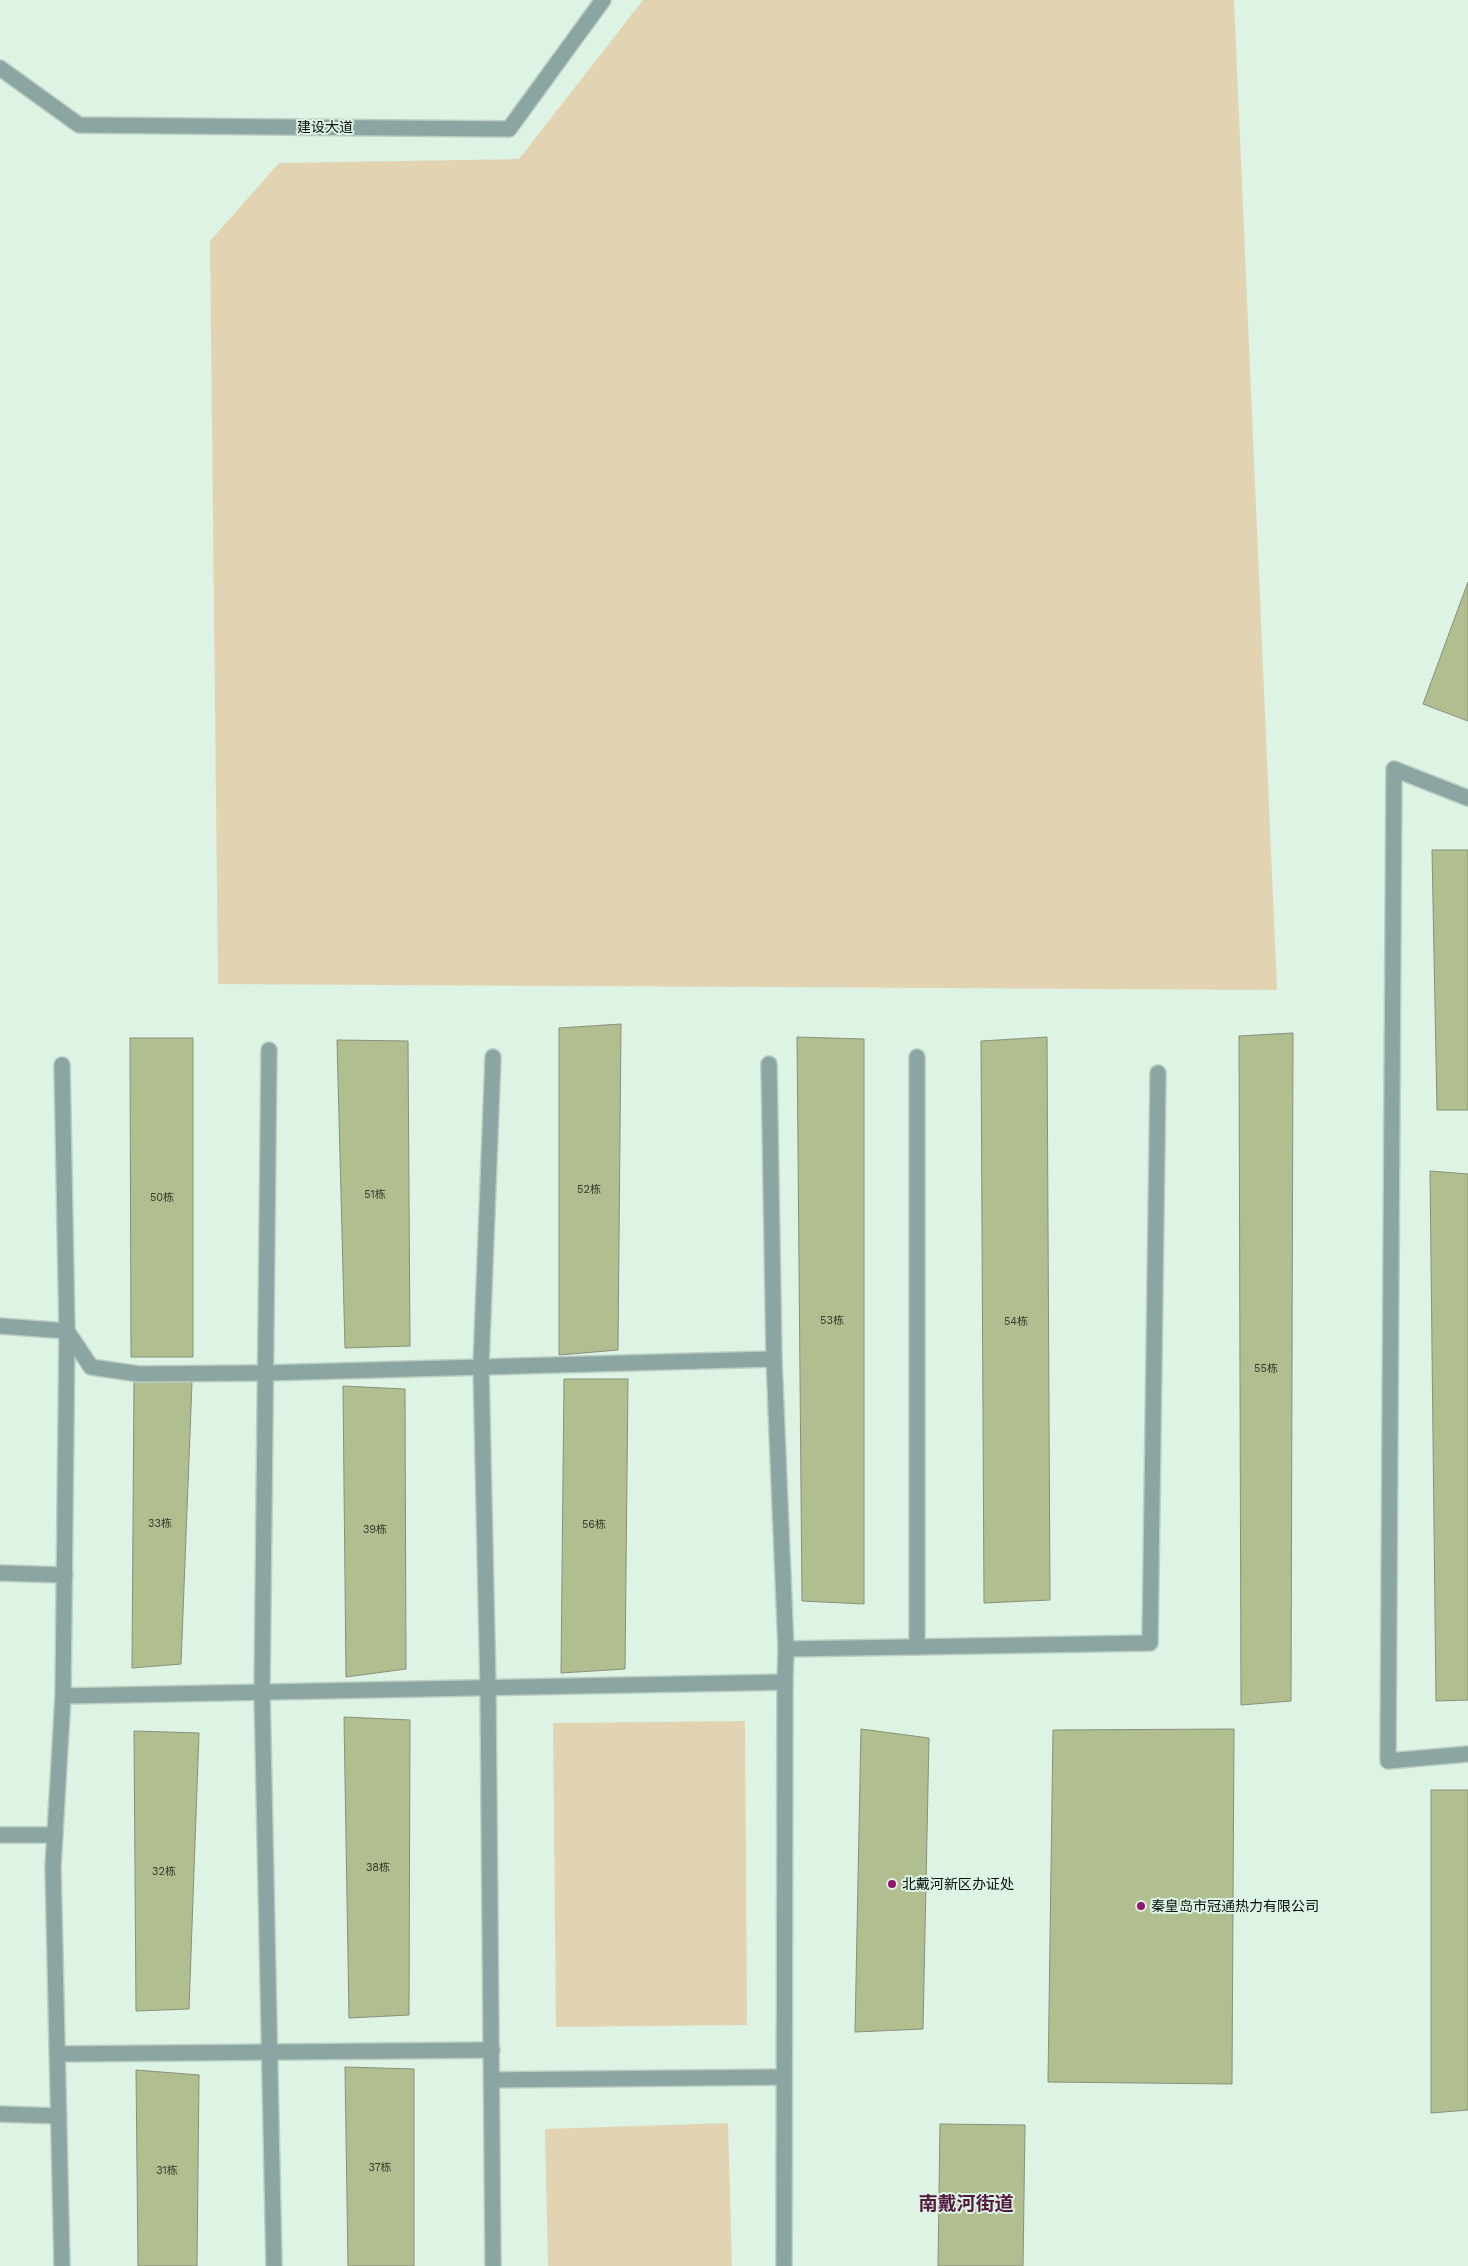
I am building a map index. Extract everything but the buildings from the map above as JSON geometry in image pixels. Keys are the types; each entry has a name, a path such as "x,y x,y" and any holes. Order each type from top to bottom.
{"street":[{"name":"建设大道","path":"0,68 79,125 509,129 603,0"},
{"path":"1468,798 1394,769 1388,1761 1468,1754"},
{"path":"269,1050 262,1692 274,2266"},
{"path":"493,1057 482,1366 488,1687 493,2266"},
{"path":"917,1057 917,1647"},
{"path":"769,1064 774,1358 786,1649 784,2266"},
{"path":"62,1065 67,1331 65,1575 63,1696 53,1868 62,2266"},
{"path":"786,1649 1150,1644 1158,1073"},
{"path":"0,1326 67,1331"},
{"path":"67,1331 90,1367 139,1374 264,1373 774,1358"},
{"path":"0,1573 65,1575"},
{"path":"63,1696 785,1682"},
{"path":"0,1835 55,1835"},
{"path":"58,2054 492,2050"},
{"path":"492,2080 784,2077"},
{"path":"0,2114 59,2116"}],"shaded area":[{"path":"643,0 1234,0 1277,990 218,984 210,241 279,163 519,159"},
{"path":"745,1721 747,2025 556,2027 553,1723"},
{"path":"728,2123 732,2266 548,2266 545,2129"}],"place":[{"name":"北戴河新区办证处","path":"892,1884"},
{"name":"秦皇岛市冠通热力有限公司","path":"1141,1906"}],"district":[{"name":"南戴河街道","path":"966,2203"}]}
